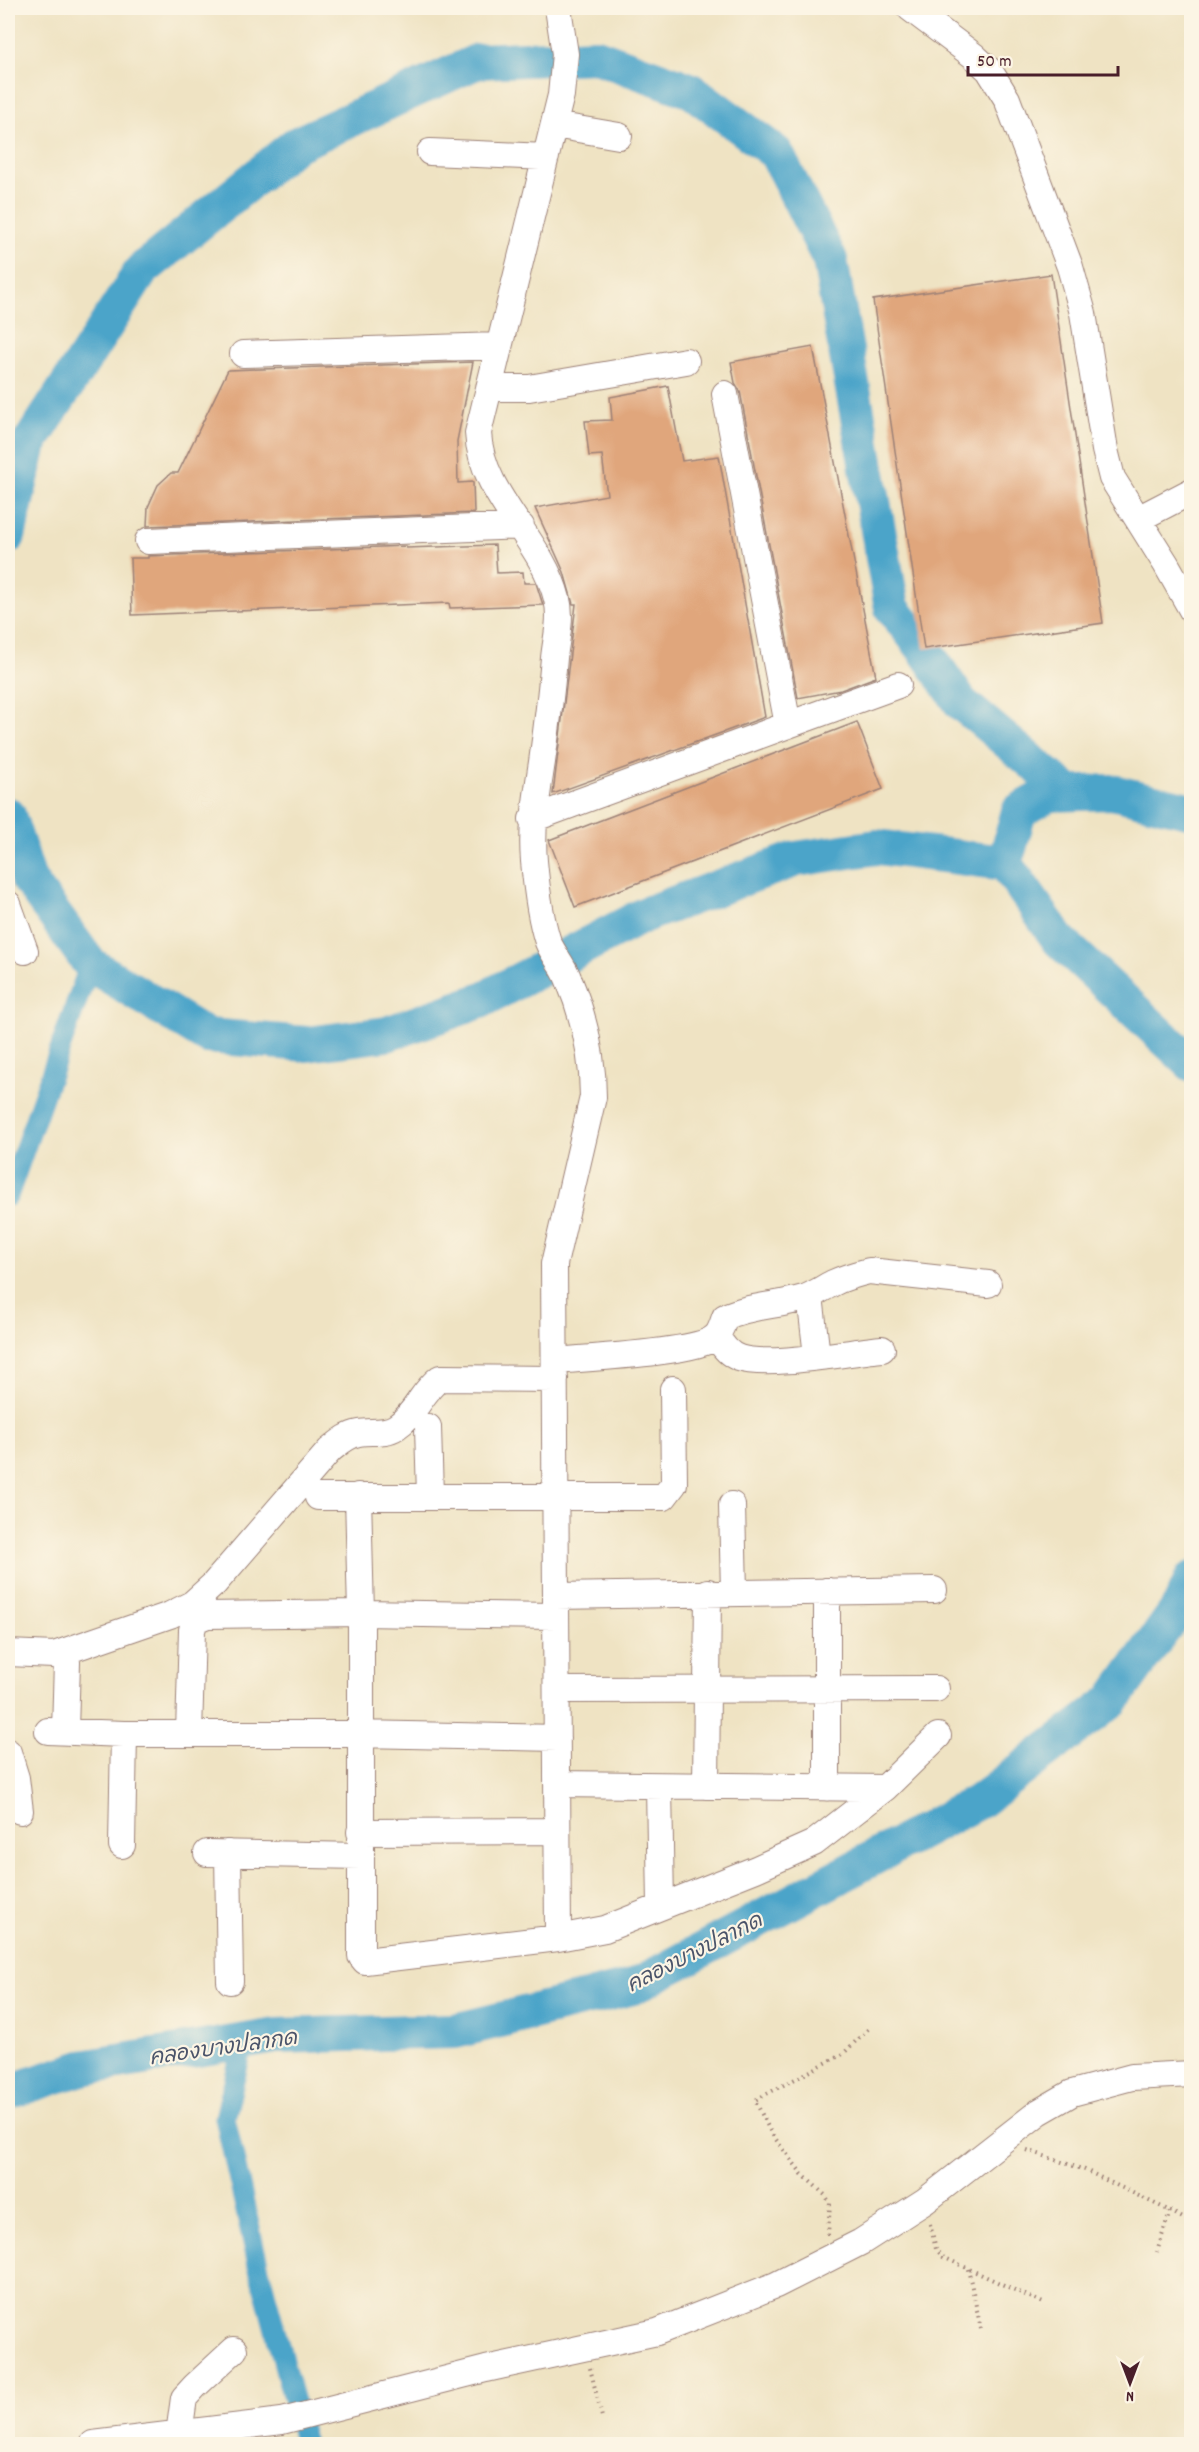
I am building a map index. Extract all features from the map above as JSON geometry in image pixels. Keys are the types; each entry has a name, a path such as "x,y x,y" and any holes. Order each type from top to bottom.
{"street":[{"path":"558,8 565,64 554,125 479,426 479,448 489,478 521,526 553,587 559,611 551,698 532,819 534,861 548,942 568,976 589,1042 593,1069 593,1097 554,1264 558,1938"},
{"path":"910,8 989,70 1006,99 1070,267 1083,314 1104,450 1112,478 1185,596 1191,610"},
{"path":"554,125 619,136"},
{"path":"430,152 546,157"},
{"path":"243,354 499,346"},
{"path":"489,388 530,388 686,361"},
{"path":"725,394 788,725"},
{"path":"1137,519 1191,490"},
{"path":"148,541 521,526"},
{"path":"532,819 898,685"},
{"path":"8,904 25,951"},
{"path":"8,1653 31,1656 54,1654 170,1615 192,1604 214,1584 330,1450 345,1438 358,1433 394,1428 410,1415 428,1387 440,1378 555,1370 703,1344 717,1336 725,1317 740,1310 810,1296 853,1274 869,1271 988,1284"},
{"path":"810,1296 817,1356"},
{"path":"717,1336 724,1349 739,1358 765,1362 882,1349"},
{"path":"318,1497 664,1497 674,1484 673,1389"},
{"path":"428,1427 430,1496"},
{"path":"358,1497 361,1613 361,1956 366,1961 558,1938 605,1929 756,1869 814,1843 885,1788 938,1736"},
{"path":"732,1505 734,1592"},
{"path":"189,1733 192,1630 195,1620 207,1614 361,1613 556,1606 708,1592 934,1590"},
{"path":"827,1591 825,1689 827,1788"},
{"path":"706,1786 708,1592"},
{"path":"67,1662 56,1730 124,1734 360,1734 557,1738"},
{"path":"557,1690 936,1689"},
{"path":"122,1845 124,1734"},
{"path":"8,1752 16,1778 20,1811"},
{"path":"557,1784 885,1788"},
{"path":"659,1786 661,1906"},
{"path":"230,1981 218,1853 557,1831"},
{"path":"93,2445 282,2421 486,2369 657,2332 776,2285 861,2242 925,2201 1039,2112 1072,2093 1132,2077 1191,2074"},
{"path":"179,2433 184,2398 234,2350"}],"path":[{"path":"826,2259 830,2203 825,2195 802,2174 771,2133 755,2100 843,2054 869,2028"},
{"path":"1001,2141 1085,2170 1191,2223"},
{"path":"925,2201 936,2249 943,2257 1043,2303"},
{"path":"1157,2252 1170,2211"},
{"path":"967,2268 981,2329"},
{"path":"585,2348 602,2417"}],"building":[{"path":"1051,274 1103,623 924,649 873,300"},
{"path":"813,347 876,677 841,690 798,698 740,391 735,383 731,362"},
{"path":"473,362 457,441 458,483 473,482 474,513 147,526 148,507 158,485 171,473 178,473 228,370"},
{"path":"668,386 682,461 719,456 765,717 553,794 576,604 573,604 564,572 535,508 607,495 602,455 589,456 585,421 612,420 610,397"},
{"path":"495,545 497,573 523,572 524,583 536,583 543,605 450,608 449,603 132,615 130,558 406,546 406,548"},
{"path":"857,722 883,789 575,907 549,840"}],"waterway":[{"path":"8,536 29,444 142,270 295,145 478,61 596,56 692,91 776,153 830,260 892,608 961,703 1069,793"},
{"name":"คลองบางปลากด","path":"1192,811 1112,792 1050,794 1019,811 1005,863 1059,940 1192,1064"},
{"path":"8,815 29,880 90,964 207,1036 307,1044 387,1034 480,1001 644,915 796,859 877,847 1005,863"},
{"path":"8,1196 90,964"},
{"name":"คลองบางปลากด","path":"8,2092 82,2068 276,2036 455,2031 633,1987 981,1800 1112,1701 1180,1606 1192,1579"},
{"path":"244,2041 225,2118 259,2269 305,2444"}]}
